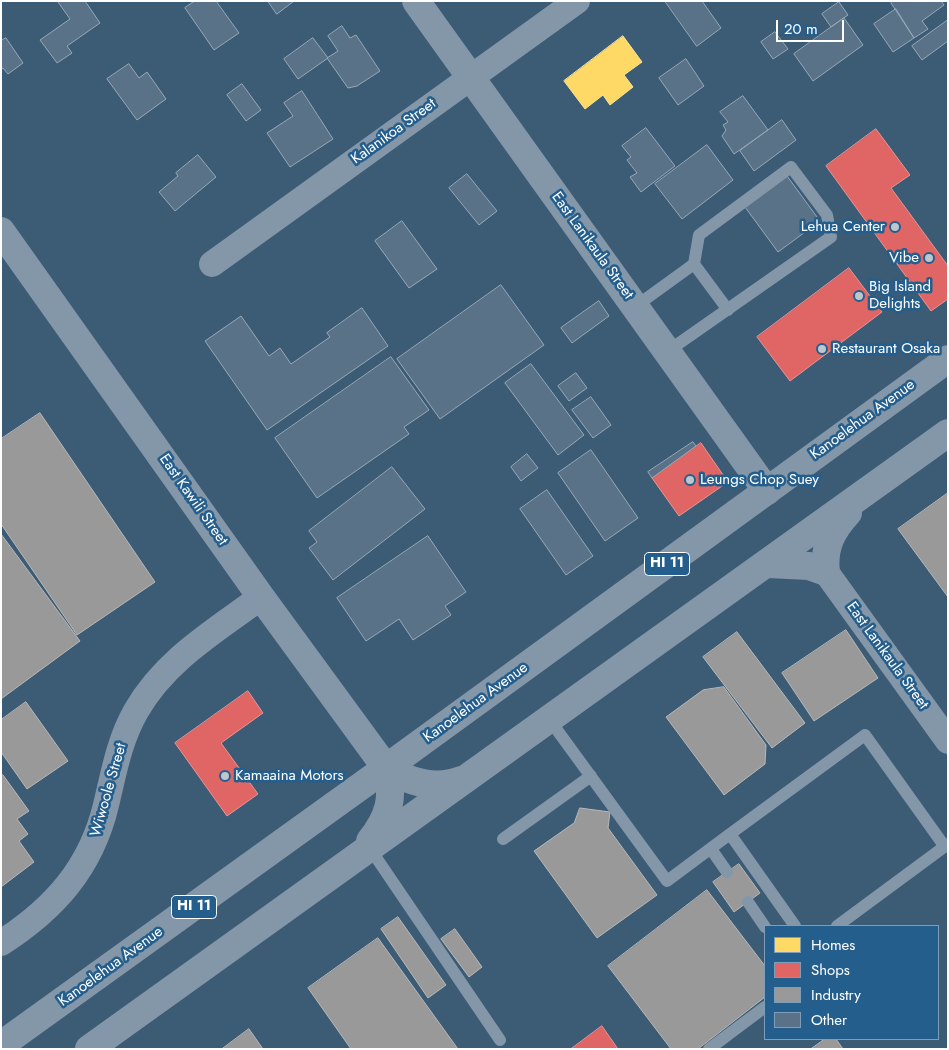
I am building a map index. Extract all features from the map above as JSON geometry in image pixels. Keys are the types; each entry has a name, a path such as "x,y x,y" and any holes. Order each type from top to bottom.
{"highway":[{"name":"Kanoelehua Avenue","path":"1,1045 386,768 948,359"},
{"path":"94,1047 365,849 768,564 948,433"},
{"path":"768,564 809,566 826,572 825,561 828,544 836,526 864,494"},
{"path":"386,768 404,779 435,785 449,784 466,778"},
{"path":"365,849 380,829 389,806 392,786 386,768"}],"street":[{"name":"East Lanikaula Street","path":"416,1 767,491"},
{"name":"Kalanikoa Street","path":"212,264 577,1"},
{"name":"East Kawili Street","path":"2,232 261,597 386,768"},
{"name":"East Lanikaula Street","path":"826,572 948,741"},
{"name":"Wiwoole Street","path":"1,943 32,923 55,902 74,878 94,842 106,806 118,750 135,712 155,681 181,655 261,597"}],"lane":[{"path":"668,351 728,310 832,237 827,215 791,167 698,236 694,264 728,310"},
{"path":"636,306 694,264"},
{"path":"549,719 667,881 865,735 946,846 838,925"},
{"path":"503,839 590,776"},
{"path":"730,834 794,925"},
{"path":"365,849 500,1040"},
{"path":"710,849 727,872"},
{"path":"748,902 764,925"},
{"path":"709,1049 764,1008"}],"building: Homes":[{"path":"623,36 642,62 624,75 633,87 610,105 603,95 585,109 564,81"}],"building: Shops":[{"name":"Lehua Center","path":"876,129 910,175 891,188 948,266 948,299 931,311 826,166"},
{"path":"849,268 882,312 790,381 757,337"},
{"name":"Leungs Chop Suey","path":"701,443 728,482 679,516 652,478"},
{"path":"248,691 263,713 221,743 258,794 227,816 175,743"},
{"path":"602,1026 618,1049 571,1049"}],"building: Industry":[{"path":"40,413 155,582 77,635 1,524 1,439"},
{"path":"948,493 948,597 898,529"},
{"path":"1,534 80,641 1,699"},
{"path":"846,630 878,678 814,721 782,673"},
{"path":"737,632 805,723 772,748 703,657"},
{"path":"724,687 766,745 765,764 724,795 666,717 703,690"},
{"path":"26,702 68,761 27,789 1,752 1,720"},
{"path":"3,775 29,811 17,819 28,834 19,841 34,862 1,887 1,776"},
{"path":"580,808 610,812 608,828 657,895 597,938 534,851 574,823"},
{"path":"739,864 760,893 734,912 713,882"},
{"path":"707,890 764,965 764,998 698,1049 671,1049 608,966"},
{"path":"398,917 446,985 428,998 381,929"},
{"path":"455,929 482,967 469,977 441,939"},
{"path":"378,938 458,1049 351,1049 308,988"},
{"path":"249,1029 263,1049 222,1049"},
{"path":"824,1040 837,1040 843,1049 811,1049"}],"building: Other":[{"path":"85,1 100,23 67,46 72,53 57,63 40,40 70,19 58,2"},
{"path":"195,1 216,1 239,33 214,50 185,8"},
{"path":"268,1 294,1 277,14"},
{"path":"665,1 702,1 721,28 697,46"},
{"path":"893,1 941,1 944,5 922,21 928,29 914,38 891,3"},
{"path":"839,2 848,15 831,27 822,14"},
{"path":"896,9 914,38 893,52 874,24"},
{"path":"844,18 863,45 813,81 794,54"},
{"path":"948,20 948,41 922,60 912,46"},
{"path":"342,26 350,38 356,35 380,71 357,86 348,88 327,58 338,51 328,36"},
{"path":"775,32 788,49 773,59 761,42"},
{"path":"6,38 23,63 8,74 3,68 1,69 1,41"},
{"path":"313,38 328,58 298,79 284,59"},
{"path":"686,59 704,86 678,105 659,78"},
{"path":"129,64 139,78 147,72 166,99 137,120 107,79"},
{"path":"242,84 261,110 246,121 227,95"},
{"path":"302,91 333,139 290,167 267,133 293,116 284,103"},
{"path":"743,96 768,130 734,154 722,136 726,130 723,125 728,122 720,112"},
{"path":"782,120 796,140 754,171 740,151"},
{"path":"646,128 675,166 641,192 630,177 637,173 627,160 631,157 622,146"},
{"path":"707,145 733,180 682,219 655,184"},
{"path":"198,155 216,177 175,211 159,192 178,176 176,173"},
{"path":"467,174 497,211 479,225 449,188"},
{"path":"787,176 820,221 778,252 745,207"},
{"path":"402,221 437,269 409,288 375,241"},
{"path":"501,285 544,345 440,419 397,359"},
{"path":"599,301 609,316 572,343 561,328"},
{"path":"362,308 388,346 267,430 205,341 241,316 269,356 280,348 291,364 330,337 327,333"},
{"path":"391,357 429,410 404,427 409,434 317,498 275,438"},
{"path":"531,364 584,435 558,455 505,383"},
{"path":"576,373 587,388 569,401 558,386"},
{"path":"591,397 611,425 593,438 572,410"},
{"path":"693,442 696,446 652,478 648,472"},
{"path":"591,450 638,518 605,541 558,473"},
{"path":"527,454 538,468 521,481 511,467"},
{"path":"392,467 425,509 333,580 309,548 317,542 309,531"},
{"path":"547,490 593,556 566,575 520,509"},
{"path":"428,536 466,592 445,606 451,615 413,640 399,619 366,641 337,598"}],"place":[{"name":"Lehua Center","path":"895,227"},
{"name":"Vibe","path":"929,258"},
{"name":"Big Island Delights","path":"859,296"},
{"name":"Restaurant Osaka","path":"822,349"},
{"name":"Leungs Chop Suey","path":"690,480"},
{"name":"Kamaaina Motors","path":"225,776"}]}
